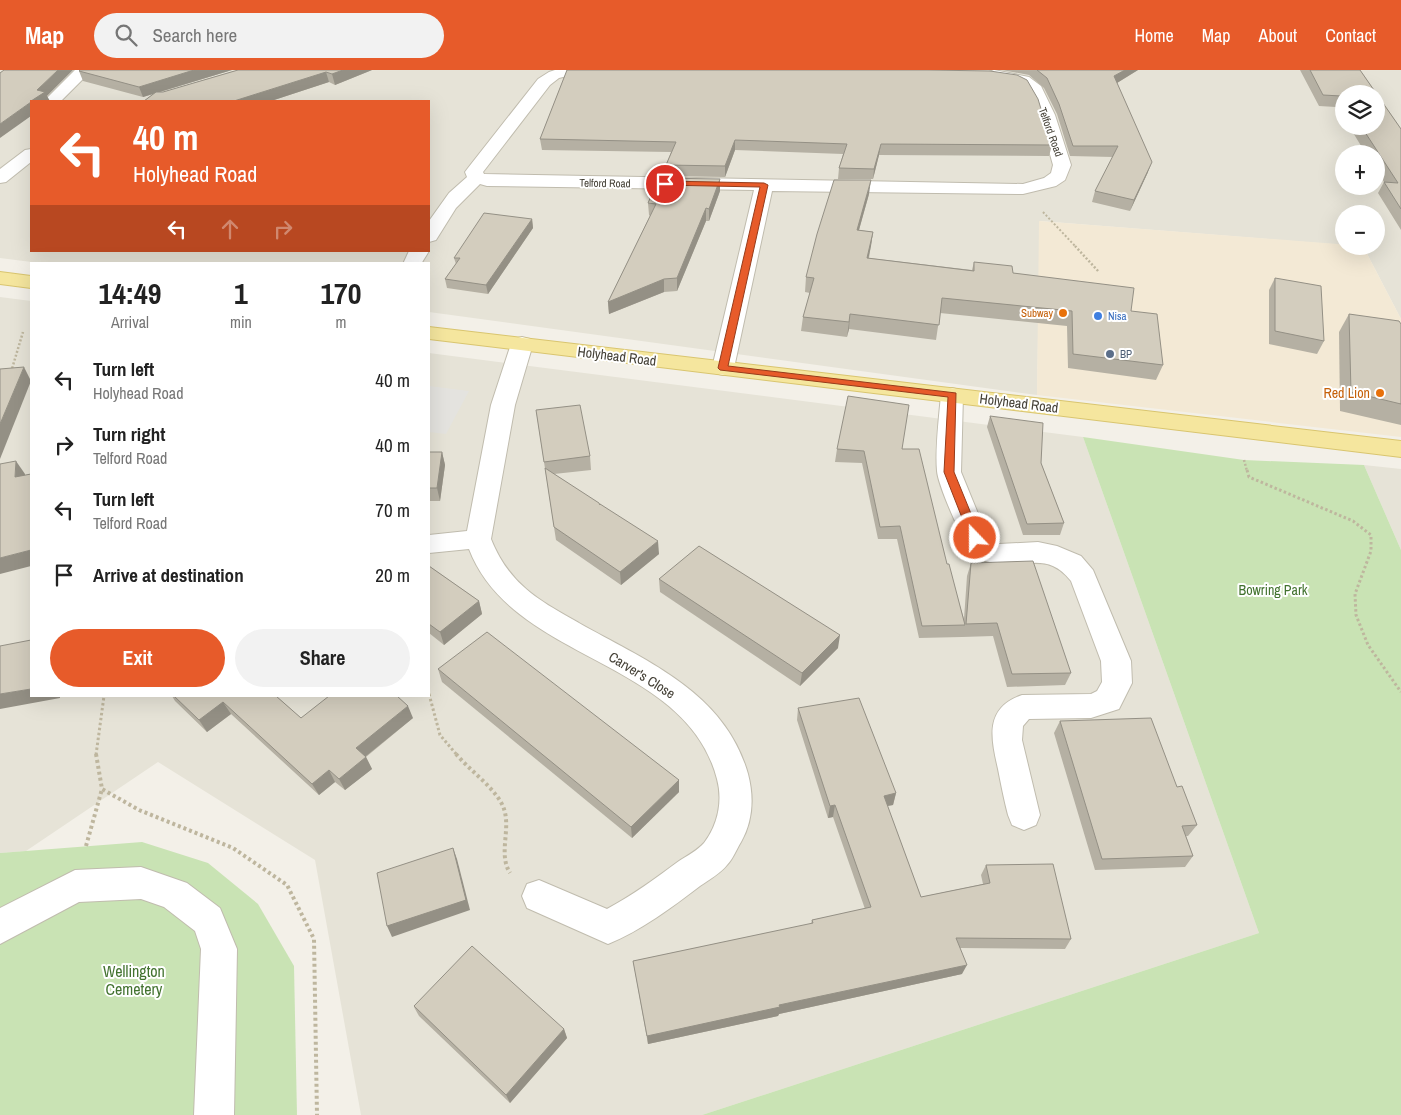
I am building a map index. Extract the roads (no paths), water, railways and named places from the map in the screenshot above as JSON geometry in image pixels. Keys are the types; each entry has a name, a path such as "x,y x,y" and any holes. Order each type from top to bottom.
{"main road":[{"path":"0,278 30,282"},
{"name":"Holyhead Road","path":"430,333 1401,449"}],"street":[{"path":"53,100 84,70"},
{"path":"430,234 445,210 463,187 477,178 474,172 544,82 554,74 574,70"},
{"path":"978,74 1024,80 1039,74"},
{"name":"Telford Road","path":"477,178 487,181 1023,189 1036,187 1050,182 1059,176 1062,165 1046,115 1035,89 1024,80"},
{"path":"0,178 30,155"},
{"path":"723,368 764,185"},
{"path":"430,544 478,539 503,405 522,344"},
{"path":"952,395 949,472 975,538 986,550 998,554 1038,552 1057,556 1072,563 1082,577 1116,661 1116,683 1108,700 1091,706 1022,707 1008,721 1007,740 1024,815"},
{"name":"Carver's Close","path":"478,539 488,562 504,585 529,608 662,684 686,703 708,726 727,756 736,790 733,825 715,855 641,909 608,927 539,896"},
{"path":"0,927 74,886 141,883 175,895 208,920 219,949 214,1115"}],"place":[{"name":"Subway","path":"1063,313"},
{"name":"Nisa","path":"1098,316"},
{"name":"BP","path":"1110,354"},
{"name":"Red Lion","path":"1380,393"}],"park label":[{"name":"Bowring Park","path":"1273,590"},
{"name":"Wellington Cemetery","path":"134,980"}]}
